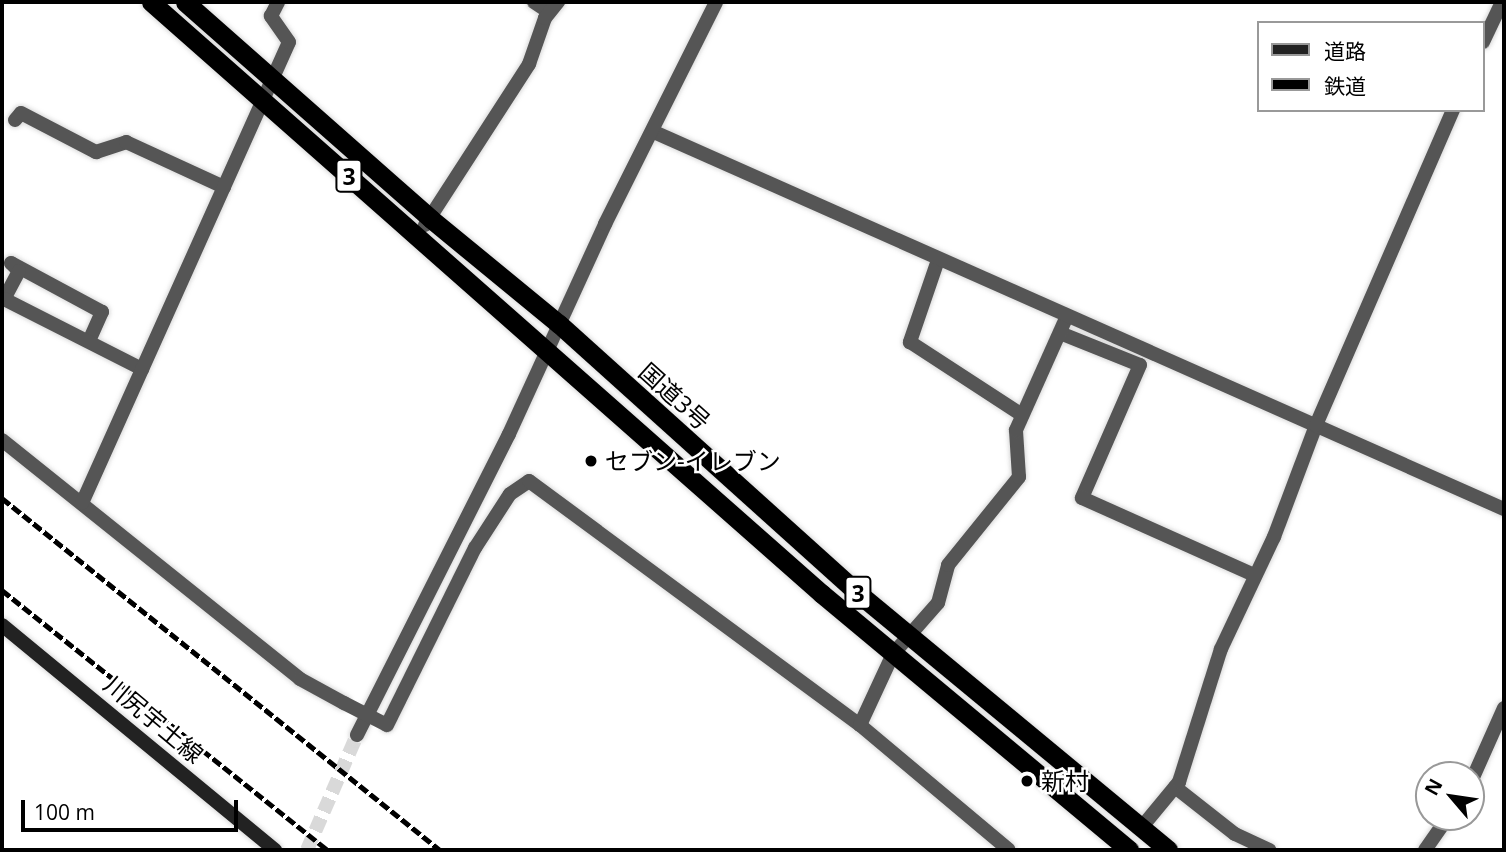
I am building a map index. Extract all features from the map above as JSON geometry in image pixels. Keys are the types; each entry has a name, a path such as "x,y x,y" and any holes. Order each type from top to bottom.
{"highway":[{"name":"国道3号","path":"151,2 893,654 1129,850"},
{"name":"国道3号","path":"185,2 431,219 559,324 909,636 1168,850"}],"main road":[{"name":"川尻宇土線","path":"2,625 275,850"}],"street":[{"path":"82,503 289,42 271,16 278,2"},
{"path":"416,235 431,219 529,64 554,7 534,2"},
{"path":"357,735 548,350 716,2"},
{"path":"1485,38 1502,2"},
{"path":"1141,828 1175,787 1221,649 1452,112"},
{"path":"15,120 21,113 96,152 126,142 224,187"},
{"path":"654,132 1066,318 1504,509"},
{"path":"939,260 910,342 1022,415"},
{"path":"89,341 102,312 11,263 19,271 4,299 142,369"},
{"path":"860,725 893,654 938,603 954,557 986,523 1019,477 1014,445 1022,415 1066,318"},
{"path":"1060,333 1140,365 1082,498 1254,575"},
{"path":"2,440 300,679 387,725 475,548 510,494 529,481 860,725 1009,850"},
{"path":"1480,761 1504,708"},
{"path":"1175,787 1235,834 1270,850"},
{"path":"1425,850 1438,831"}],"tunnel":[{"path":"307,850 357,735"}],"railway":[{"path":"2,498 440,850"},
{"path":"2,590 328,850"}],"place":[{"name":"セブン-イレブン","path":"591,461"},
{"name":"新村","path":"1027,781"}]}
